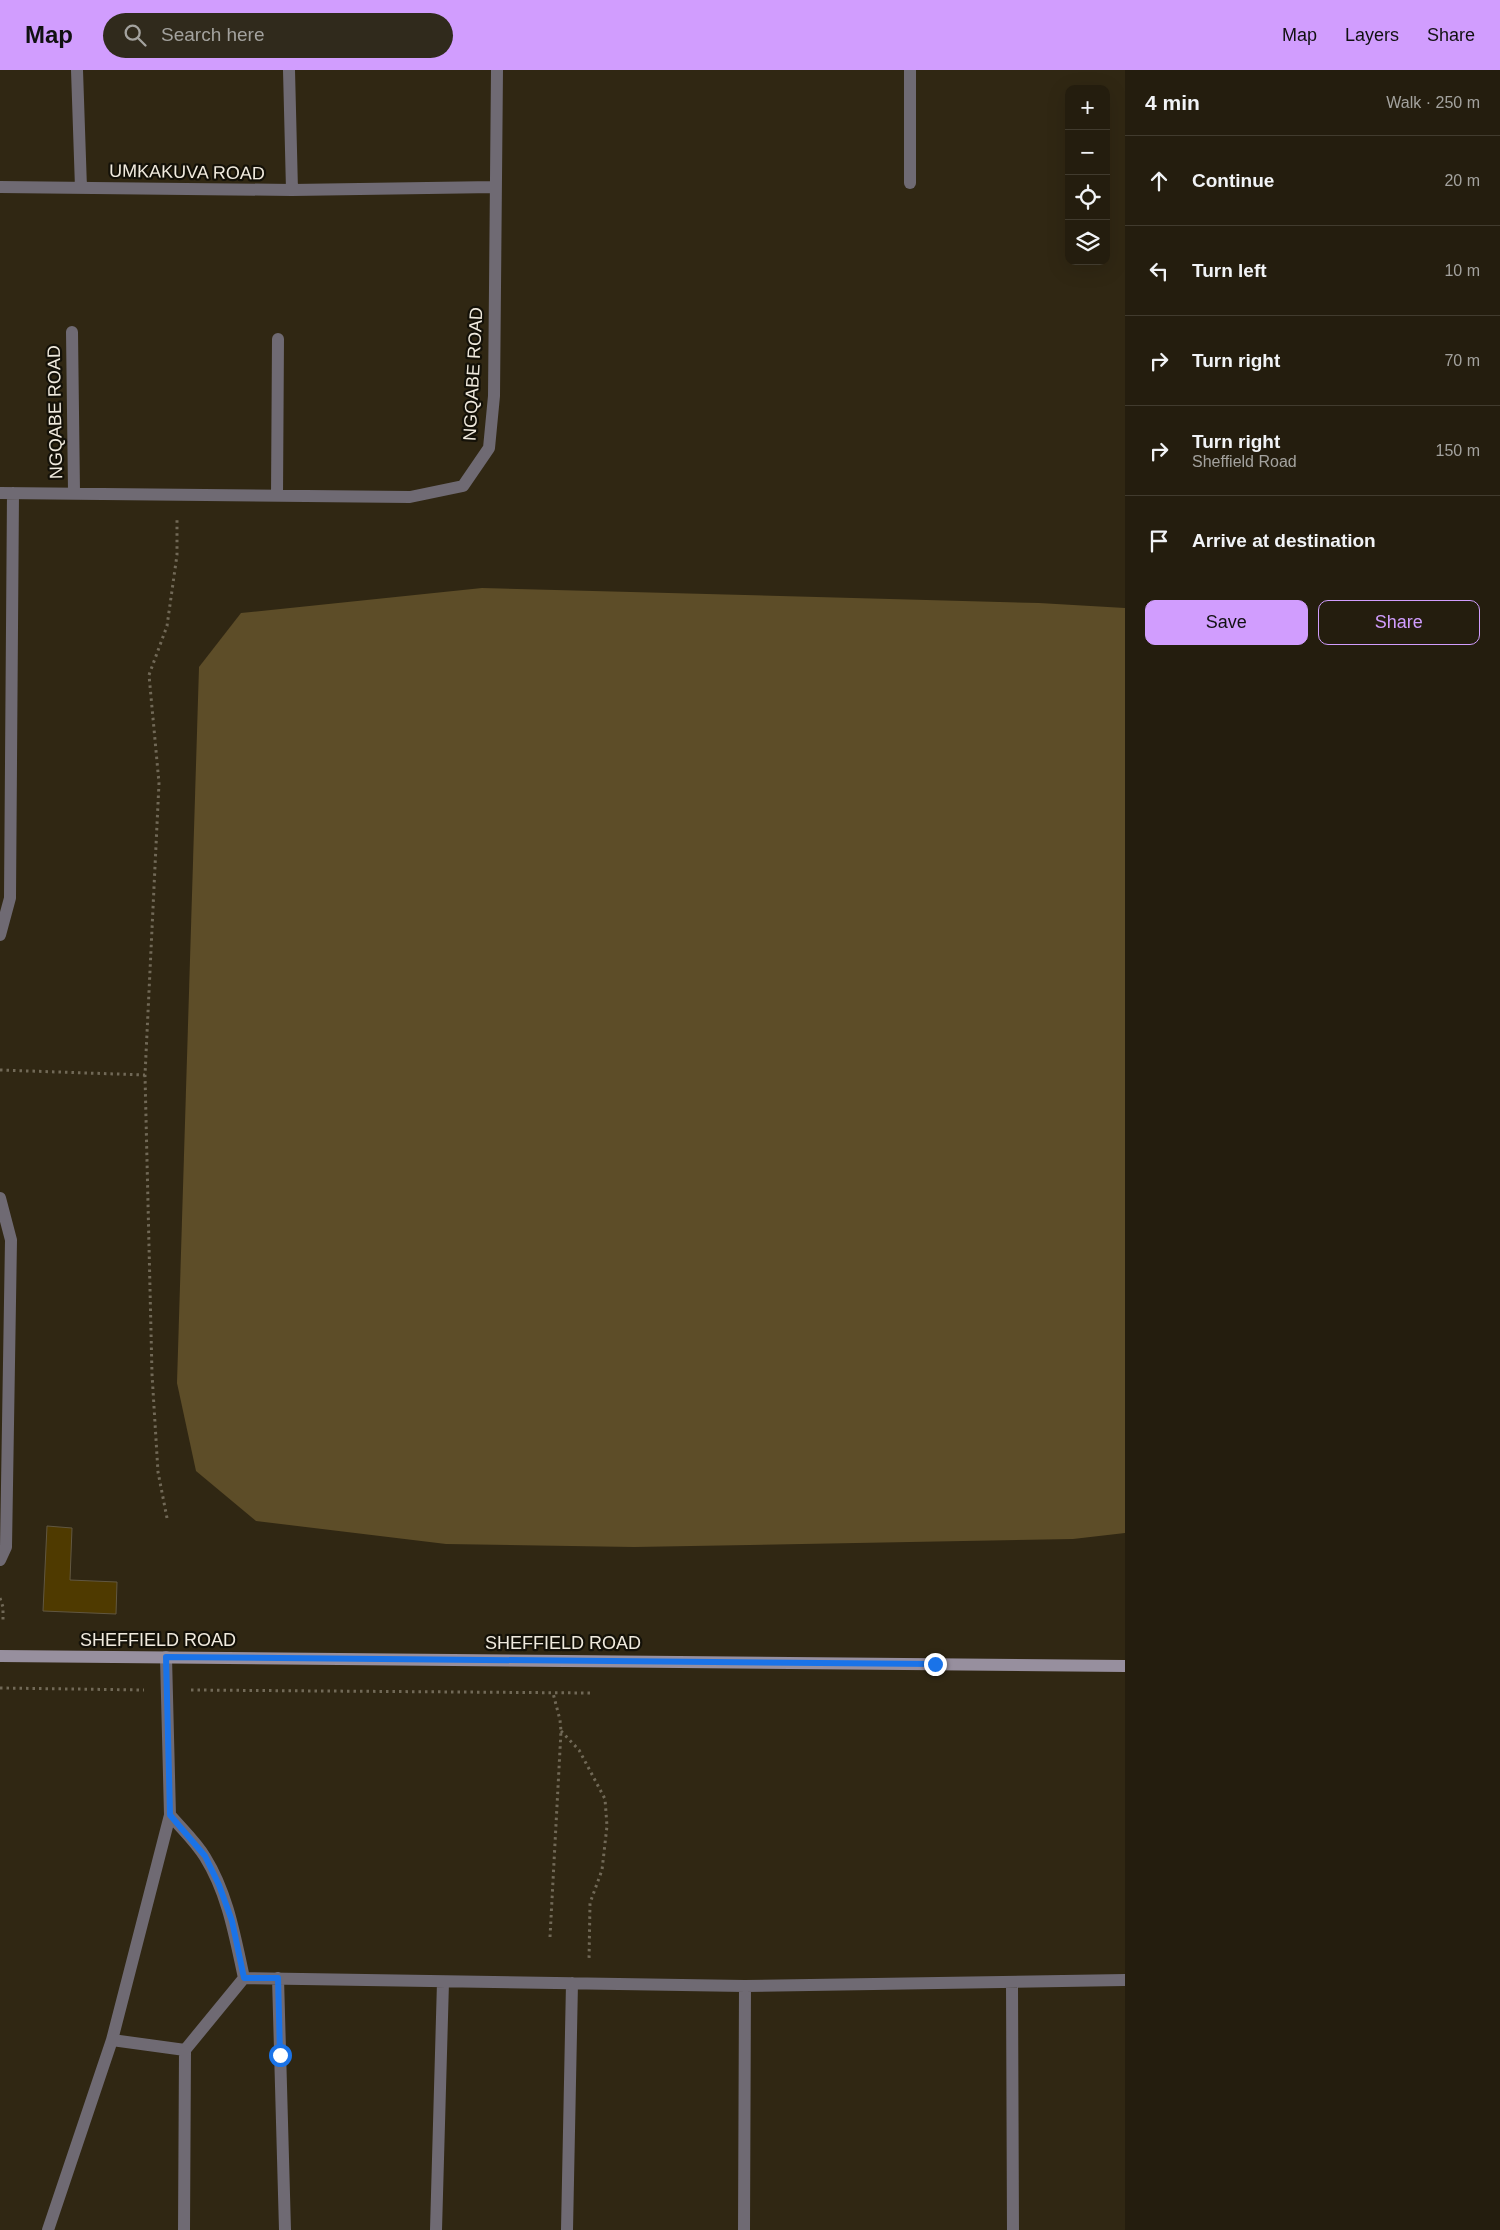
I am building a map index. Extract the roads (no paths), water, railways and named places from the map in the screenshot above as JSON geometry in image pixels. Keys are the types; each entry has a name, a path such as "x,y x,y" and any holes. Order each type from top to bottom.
{"street":[{"path":"77,70 81,188"},
{"name":"UMKAKUVA ROAD","path":"289,70 292,190"},
{"name":"NGQABE ROAD","path":"6,493 74,492 410,497 462,486 489,448 494,396 497,70"},
{"path":"910,70 910,183"},
{"name":"UMKAKUVA ROAD","path":"0,187 292,190 495,187"},
{"name":"NGQABE ROAD","path":"72,332 74,492"},
{"path":"277,496 278,339"},
{"path":"0,935 10,898 6,493"},
{"path":"0,1198 11,1240 6,1547 0,1560"},
{"name":"SHEFFIELD ROAD","path":"0,1656 1125,1666"},
{"path":"48,2230 112,2040 170,1815 166,1657"},
{"path":"170,1815 205,1856 219,1885 232,1921 244,1978"},
{"path":"244,1978 745,1986 1012,1984 1125,1980"},
{"path":"184,2230 185,2050 244,1978"},
{"path":"278,1978 285,2230"},
{"path":"436,2230 443,1982"},
{"path":"567,2230 572,1983"},
{"path":"1012,1984 1013,2230"},
{"path":"744,2230 745,1986"},
{"path":"112,2040 185,2050"}]}
